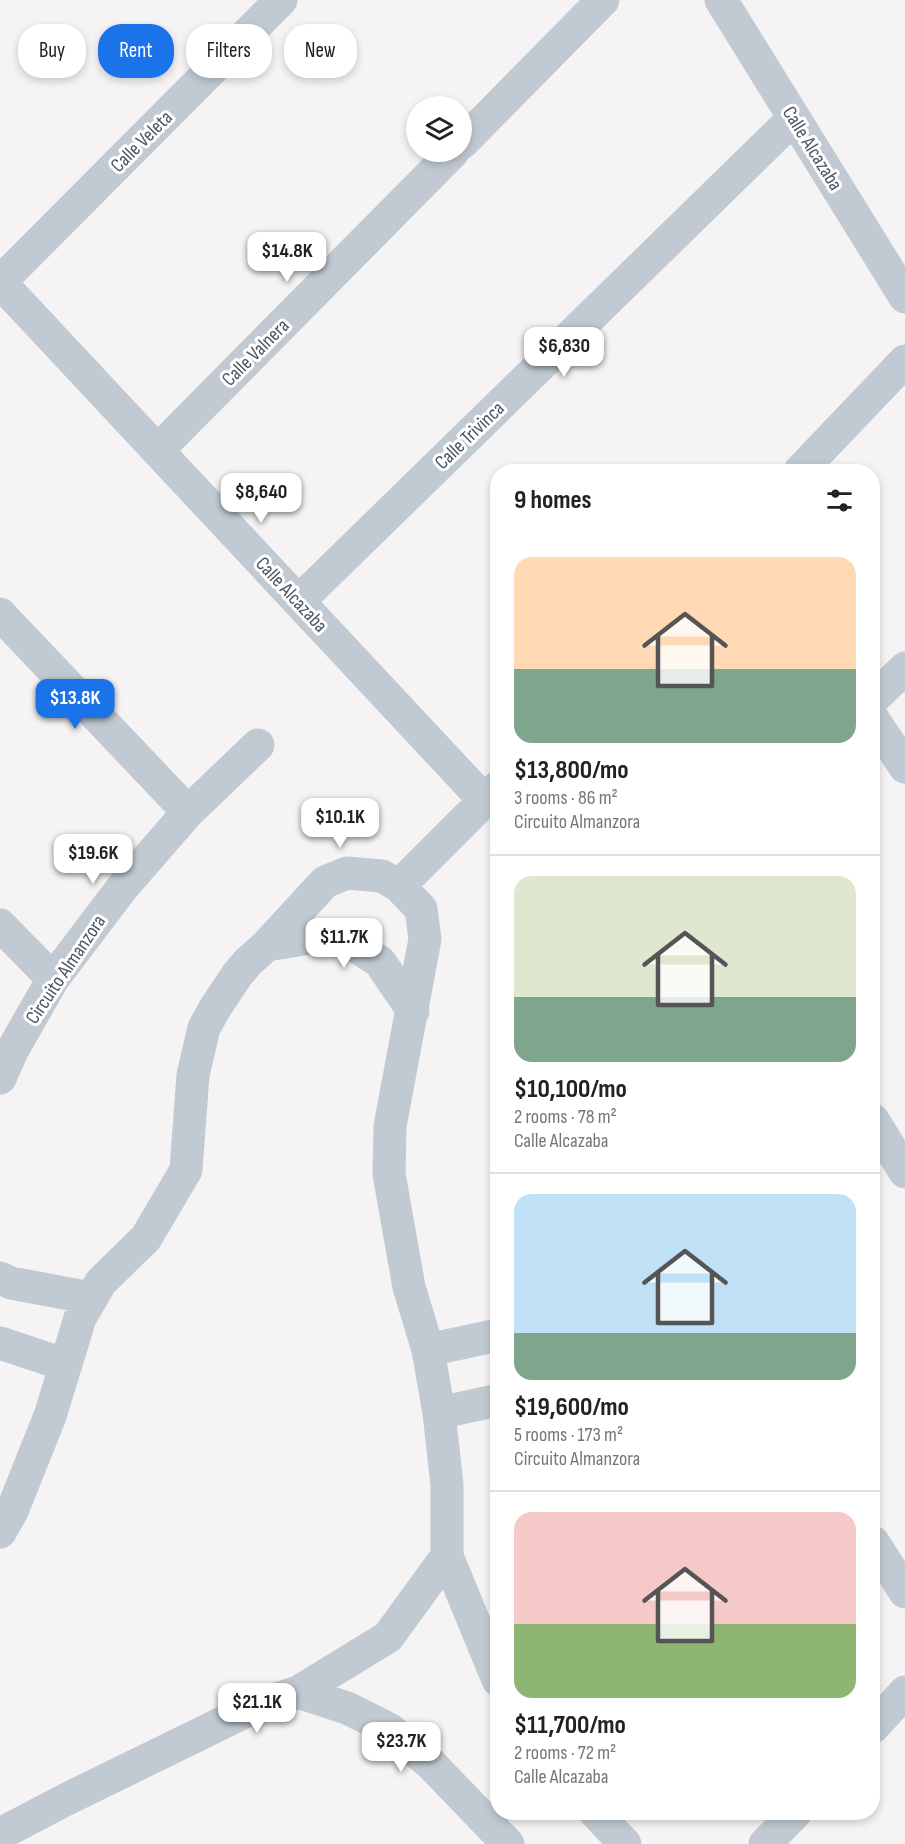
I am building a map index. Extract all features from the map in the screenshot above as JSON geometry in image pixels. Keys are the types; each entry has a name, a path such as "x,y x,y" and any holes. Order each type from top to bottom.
{"street":[{"name":"Calle Veleta","path":"0,282 281,0"},
{"path":"472,133 603,0"},
{"name":"Calle Alcazaba","path":"721,0 905,297"},
{"name":"Calle Trivinca","path":"299,601 794,118"},
{"name":"Calle Valnera","path":"158,450 443,162"},
{"name":"Calle Alcazaba","path":"0,282 299,601 490,793"},
{"path":"807,464 905,361"},
{"path":"0,614 188,812"},
{"path":"880,692 905,668"},
{"path":"880,730 905,767"},
{"name":"Circuito Almanzora","path":"0,1078 13,1048 53,979 122,888 188,812 258,745"},
{"name":"Calle Alcazaba","path":"399,886 490,795"},
{"path":"0,1532 12,1512 50,1416 80,1318 101,1282 146,1238 186,1170 193,1074 204,1028 215,1008 248,962 267,945 325,882 347,873 382,876 399,886 421,909 425,939 390,1126 389,1174 409,1287 428,1350 439,1413 447,1485 447,1556 490,1661"},
{"path":"0,925 53,979"},
{"path":"267,945 323,936 354,945 380,962 413,1011"},
{"path":"880,1131 905,1172"},
{"path":"0,1278 11,1283 91,1298"},
{"path":"428,1350 490,1337"},
{"path":"0,1343 66,1365"},
{"path":"439,1413 490,1402"},
{"path":"880,1553 905,1592"},
{"path":"0,1834 259,1705 298,1692 388,1637 447,1556"},
{"path":"298,1692 347,1708 389,1729 431,1764 508,1844"},
{"path":"880,1719 905,1692"},
{"path":"602,1820 625,1844"},
{"path":"765,1844 788,1820"}]}
